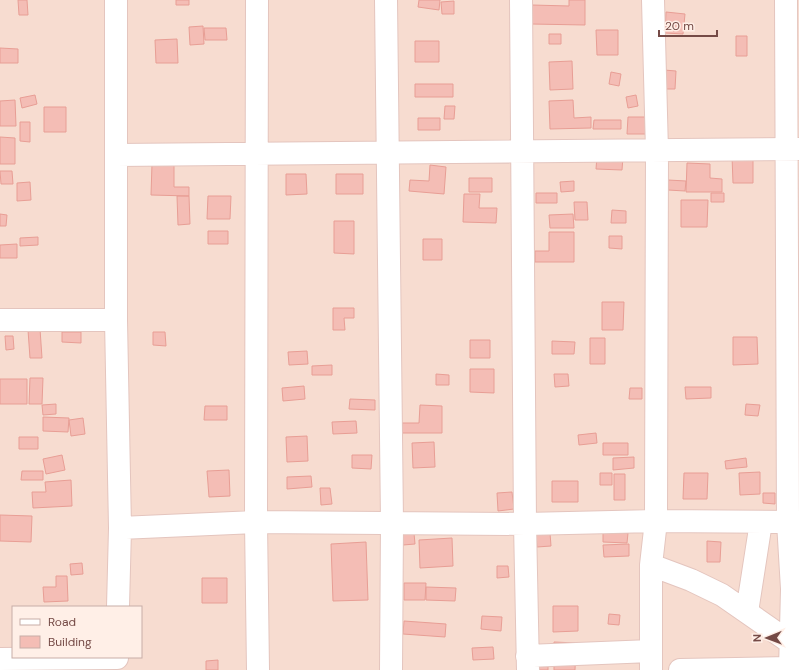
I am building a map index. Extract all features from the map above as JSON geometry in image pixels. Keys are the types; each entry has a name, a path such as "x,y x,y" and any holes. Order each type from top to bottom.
{"street":[{"path":"116,0 116,320 120,528 118,606"},
{"path":"257,0 256,522 258,670"},
{"path":"386,0 392,523 391,670"},
{"path":"521,0 525,524 528,663 651,661 652,565 656,521 657,151 653,0"},
{"path":"680,670 790,669 796,589 794,522 793,150 786,0"},
{"path":"116,155 793,150"},
{"path":"0,320 116,320"},
{"path":"120,528 256,522 525,524 656,521 794,522"},
{"path":"747,612 761,522"},
{"path":"652,565 722,595 791,643"},
{"path":"0,659 117,662"}],"shaded area":[{"path":"0,0 799,0 799,670 0,670"}],"building":[{"path":"18,0 27,0 28,15 19,15"},
{"path":"176,0 189,0 189,5 176,5"},
{"path":"419,0 440,0 439,10 418,7"},
{"path":"569,0 585,0 585,25 531,24 532,5 569,6"},
{"path":"454,1 454,14 442,14 441,2"},
{"path":"666,12 685,14 683,34 665,33"},
{"path":"203,26 204,44 190,45 189,27"},
{"path":"204,28 226,28 227,40 205,40"},
{"path":"596,30 618,30 618,55 597,55"},
{"path":"549,34 561,34 561,44 549,44"},
{"path":"736,36 747,36 747,56 736,56"},
{"path":"177,39 178,63 156,63 155,40"},
{"path":"415,41 439,41 439,62 415,62"},
{"path":"0,48 18,49 18,63 0,63"},
{"path":"572,61 573,89 550,90 549,62"},
{"path":"664,70 676,71 675,89 663,89"},
{"path":"611,72 621,74 619,86 609,84"},
{"path":"415,84 453,84 453,97 415,97"},
{"path":"35,95 37,104 22,108 20,98"},
{"path":"636,95 638,106 628,108 626,97"},
{"path":"15,100 16,126 0,126 0,101"},
{"path":"573,100 574,118 591,117 591,128 550,129 549,101"},
{"path":"445,106 455,106 454,119 444,119"},
{"path":"44,107 66,107 66,132 44,132"},
{"path":"628,117 650,117 649,134 627,134"},
{"path":"418,118 440,118 440,130 418,130"},
{"path":"594,120 621,120 621,129 593,129"},
{"path":"20,122 30,122 30,142 20,141"},
{"path":"0,137 15,138 15,164 0,164"},
{"path":"597,156 623,157 622,170 596,169"},
{"path":"732,156 753,156 753,183 733,183"},
{"path":"687,163 710,164 710,178 722,179 722,192 686,192"},
{"path":"152,164 174,164 174,187 189,187 189,196 151,195"},
{"path":"430,165 446,167 444,194 409,191 410,180 429,181"},
{"path":"0,171 12,171 13,184 1,184"},
{"path":"286,174 306,174 307,194 286,195"},
{"path":"336,174 363,174 363,194 336,194"},
{"path":"469,178 492,178 492,192 469,192"},
{"path":"668,180 686,181 685,191 668,190"},
{"path":"574,181 574,191 561,192 560,182"},
{"path":"30,182 31,200 17,201 17,183"},
{"path":"536,193 557,193 557,203 536,203"},
{"path":"711,193 724,193 724,202 711,202"},
{"path":"464,194 480,194 479,208 497,208 496,223 463,222"},
{"path":"177,196 189,196 190,224 178,225"},
{"path":"208,196 231,196 230,219 207,219"},
{"path":"681,200 708,200 707,227 681,227"},
{"path":"574,202 587,202 588,220 575,220"},
{"path":"612,210 626,211 626,223 611,223"},
{"path":"0,214 7,215 6,226 0,226"},
{"path":"573,214 574,228 550,228 549,215"},
{"path":"334,221 354,221 354,254 334,253"},
{"path":"208,231 228,231 228,244 208,244"},
{"path":"549,232 574,232 574,262 535,262 535,251 549,251"},
{"path":"609,236 622,236 622,249 609,248"},
{"path":"38,237 38,245 20,246 20,238"},
{"path":"423,239 442,239 442,260 423,260"},
{"path":"17,244 17,258 0,258 0,245"},
{"path":"602,302 624,302 623,330 602,330"},
{"path":"333,308 354,308 354,318 344,318 345,330 333,330"},
{"path":"40,329 42,358 30,358 28,330"},
{"path":"62,332 81,332 81,343 62,342"},
{"path":"153,332 165,332 166,346 153,345"},
{"path":"5,336 13,336 14,349 6,350"},
{"path":"733,337 757,337 758,364 733,365"},
{"path":"590,338 605,338 605,364 590,364"},
{"path":"470,340 490,340 490,358 470,358"},
{"path":"552,341 575,342 574,354 552,354"},
{"path":"307,351 308,364 289,365 288,352"},
{"path":"332,365 332,375 312,375 312,366"},
{"path":"470,369 494,369 494,393 470,392"},
{"path":"436,374 449,375 449,385 436,385"},
{"path":"554,374 568,374 569,386 555,387"},
{"path":"30,378 43,378 42,404 29,404"},
{"path":"0,379 27,379 27,404 0,404"},
{"path":"304,386 305,399 283,401 282,388"},
{"path":"685,387 711,387 711,398 686,399"},
{"path":"630,388 642,388 642,399 629,399"},
{"path":"350,399 375,400 375,410 349,409"},
{"path":"56,404 56,414 43,415 42,405"},
{"path":"746,404 760,405 758,416 745,415"},
{"path":"420,405 442,406 442,433 402,433 402,423 419,423"},
{"path":"205,406 227,406 227,420 204,420"},
{"path":"43,417 69,418 68,432 43,431"},
{"path":"83,418 85,434 71,436 69,420"},
{"path":"356,421 357,433 333,434 332,422"},
{"path":"596,433 597,443 579,445 578,435"},
{"path":"307,436 308,461 287,462 286,437"},
{"path":"19,437 38,437 38,449 19,449"},
{"path":"434,442 435,467 413,468 412,443"},
{"path":"603,443 628,443 628,455 603,455"},
{"path":"62,455 65,470 46,474 43,459"},
{"path":"352,455 372,455 371,469 352,468"},
{"path":"634,457 634,468 613,470 613,458"},
{"path":"746,458 747,467 726,469 725,461"},
{"path":"229,470 230,496 209,497 207,471"},
{"path":"22,471 43,471 43,480 21,480"},
{"path":"760,472 760,494 740,495 739,473"},
{"path":"600,473 612,473 612,485 600,485"},
{"path":"684,473 708,473 707,499 683,499"},
{"path":"614,474 625,474 625,500 614,500"},
{"path":"311,476 312,487 287,489 287,477"},
{"path":"71,480 72,506 33,508 32,492 46,492 45,482"},
{"path":"552,481 578,481 578,502 552,502"},
{"path":"320,488 330,488 332,504 321,505"},
{"path":"512,492 514,509 498,511 497,493"},
{"path":"763,493 775,493 775,504 763,503"},
{"path":"0,515 32,516 31,542 0,541"},
{"path":"603,532 628,533 627,543 603,542"},
{"path":"414,533 415,544 403,545 402,534"},
{"path":"550,533 551,546 537,547 536,534"},
{"path":"452,538 453,566 420,568 419,540"},
{"path":"707,541 721,542 720,562 707,562"},
{"path":"366,542 368,600 333,601 331,544"},
{"path":"629,544 629,556 604,557 603,545"},
{"path":"82,563 83,574 71,575 70,564"},
{"path":"497,566 508,566 509,577 497,578"},
{"path":"56,576 67,576 68,601 44,602 43,587 56,587"},
{"path":"202,578 227,578 227,603 202,603"},
{"path":"404,583 426,583 425,600 404,600"},
{"path":"426,587 456,588 455,601 426,600"},
{"path":"553,606 578,606 578,631 553,632"},
{"path":"609,614 620,615 619,625 608,624"},
{"path":"482,616 502,617 501,631 481,629"},
{"path":"404,621 446,624 445,637 403,634"},
{"path":"554,642 576,643 575,670 554,670"},
{"path":"493,647 494,659 473,660 472,648"},
{"path":"218,660 218,670 206,670 206,661"},
{"path":"536,661 548,661 548,670 535,670"}]}
